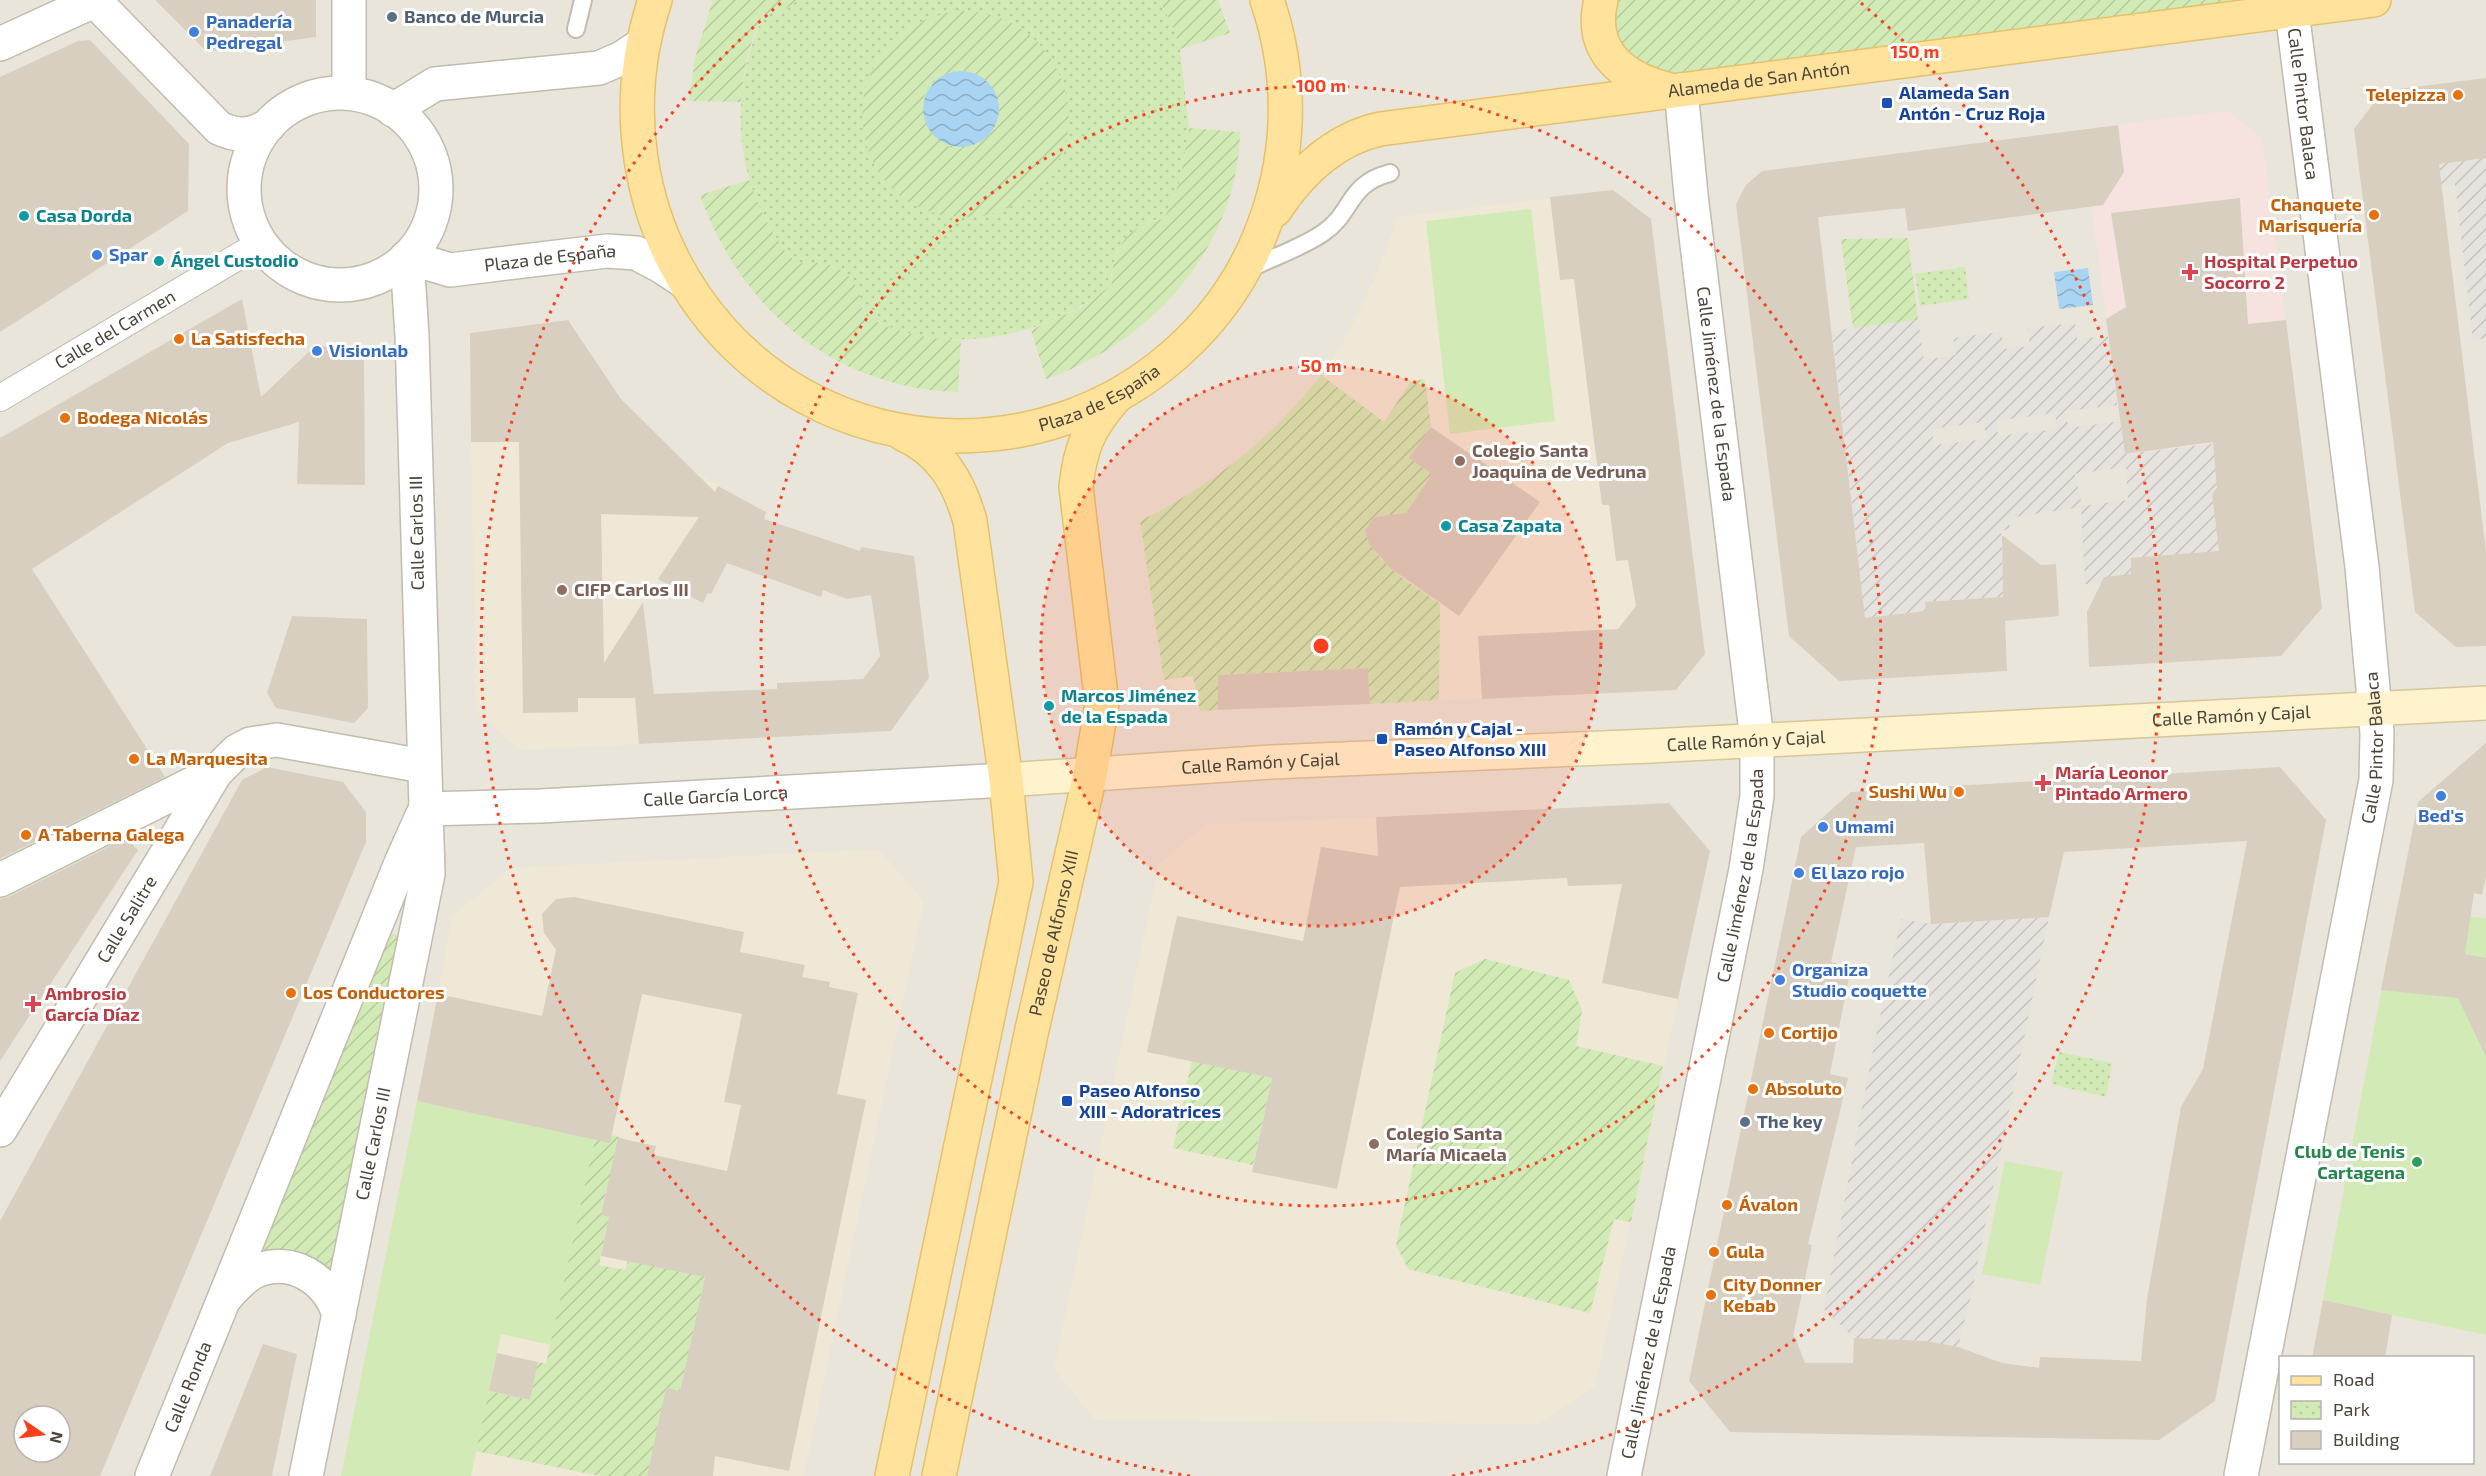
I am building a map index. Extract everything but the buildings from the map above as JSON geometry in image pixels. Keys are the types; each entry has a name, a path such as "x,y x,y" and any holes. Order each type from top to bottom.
{"main road":[{"name":"Plaza de España","path":"655,0 643,44 636,104 640,165 657,226 685,282 710,318 774,377 831,409 893,429 944,435 995,434 1053,422 1116,396 1154,372 1188,343 1218,310 1242,272 1259,238 1277,186 1286,120 1286,95 1281,50 1267,0"},
{"path":"1601,0 1598,27 1602,44 1610,58 1634,77 1677,90"},
{"name":"Alameda de San Antón","path":"1259,238 1299,178 1330,151 1364,132 2374,0"},
{"name":"Paseo de Alfonso XIII","path":"939,1476 1031,1034 1090,775 1102,704 1076,487 1079,461 1086,438 1096,420 1116,396"},
{"path":"892,1476 1016,882 1006,780 977,565 965,502 946,467 932,451 893,429"},
{"name":"Calle Ramón y Cajal","path":"1006,780 1272,762 2486,703"}],"street":[{"path":"0,44 95,0 219,128 240,135 260,131 288,109 310,98 346,93 370,98 406,119 424,143 430,158 435,180 435,203 431,218 417,246 396,267 372,280 338,285 316,282 294,273 276,261 261,243 249,220 244,195 250,157 261,134 269,124"},
{"path":"346,93 349,77 349,0"},
{"name":"Calle Pintor Balaca","path":"2241,1476 2376,780 2376,709 2362,567 2292,11"},
{"path":"393,110 435,84 467,79 599,68 643,44"},
{"name":"Calle Jiménez de la Espada","path":"1624,1476 1746,869 1757,796 1757,740 1677,90"},
{"name":"Calle del Carmen","path":"0,398 261,243"},
{"name":"Plaza de España","path":"407,257 450,270 607,251 636,253 685,282"},
{"name":"Calle Carlos III","path":"306,1476 428,874 412,336 407,257"},
{"path":"0,880 216,772 237,751 263,741 276,740 423,766"},
{"name":"Calle Salitre","path":"0,1130 216,772"},
{"name":"Calle García Lorca","path":"425,809 541,806 1006,780"},
{"name":"Calle Carlos III","path":"224,1299 425,809"},
{"path":"224,1299 240,1281 254,1272 268,1267 282,1266 297,1269 319,1280 335,1301 339,1315"},
{"name":"Calle Ronda","path":"152,1476 224,1299"}],"lane":[{"path":"576,29 583,0"},
{"path":"1242,272 1323,233 1338,218 1363,185 1370,179 1390,173"}],"shaded area":[{"path":"0,0 2486,0 2486,1476 0,1476"},
{"name":"Hospital Perpetuo Socorro 2","path":"2227,111 2262,138 2300,433 2125,454 2081,129"},
{"path":"2486,158 2486,338 2473,340 2455,184 2441,186 2430,165"},
{"name":"Colegio Santa Joaquina de Vedruna","path":"1613,190 1651,219 1705,654 1676,690 1200,711 1164,680 1140,521 1190,494 1225,471 1252,450 1297,405 1331,361 1349,332 1376,275 1398,217"},
{"path":"1918,320 1924,360 1956,355 1953,338 2001,332 2004,349 2030,346 2027,328 2075,323 2077,339 2108,336 2117,405 2066,411 2068,428 2121,421 2126,454 2217,442 2217,488 2212,494 2216,527 2222,532 2226,564 2171,555 2132,558 2131,575 2101,583 2085,584 2081,507 2008,518 2010,529 2001,531 2004,597 1925,602 1926,611 1857,619 1862,591 1832,331","holes":["2055,413 2057,429 1998,436 1996,421","1984,422 1986,439 1935,445 1934,447 1932,429","2126,467 2128,500 2082,506 2075,474"]},
{"name":"CIFP Carlos III","path":"571,441 686,465 718,486 644,602 659,743 520,750 476,711 471,442"},
{"name":"Colegio Santa María Micaela","path":"1669,803 1710,851 1595,1387 1539,1424 1095,1420 1054,1369 1159,864 1205,825"},
{"path":"878,849 924,901 804,1476 341,1476 417,1101 632,1036 438,994 452,916 511,868"},
{"path":"2049,917 1971,1296 1958,1347 1925,1341 1854,1338 1824,1309 1873,1050 1901,919 1931,924"}],"green space":[{"path":"713,0 798,0 784,10 763,15 748,57 741,102 689,101 695,58"},
{"path":"798,0 1159,0 1171,22 1180,49 1189,128 1180,181 1164,219 1154,220 1116,252 1111,275 1112,285 1085,304 1055,319 1024,330 991,337 958,339 926,337 894,329 863,315 863,305 808,262 797,264 776,237 760,208 749,177 742,145 741,112 744,79 752,47 764,15 784,10"},
{"path":"1159,0 1218,0 1230,33 1180,49 1171,22"},
{"path":"1601,0 2374,0 1647,83 1599,10"},
{"path":"959,11 995,16 1024,31 1047,54 1062,82 1069,113 1065,144 1050,174 1018,203 993,214 973,217 928,211 894,190 872,160 863,124 866,86 883,52 914,26","holes":["963,71 983,79 992,89 998,109 996,121 985,138 966,148 949,147 936,137 926,122 923,105 927,89 940,77"]},
{"path":"1189,128 1240,132 1235,174 1224,214 1205,251 1182,285 1153,315 1120,341 1084,363 1046,379 1031,330 1080,308 1112,285 1114,261 1124,241 1140,227 1164,219 1180,181"},
{"path":"749,180 768,225 789,255 797,264 823,264 844,272 858,290 863,315 911,334 961,340 958,392 913,387 871,376 832,358 798,335 767,306 740,273 717,236 700,195"},
{"path":"1531,209 1555,421 1450,434 1426,221"},
{"path":"1908,238 1918,320 1853,328 1841,239"},
{"path":"1965,267 1969,299 1920,306 1915,274"},
{"path":"1321,375 1384,422 1411,381 1425,379 1431,427 1410,458 1432,474 1401,521 1390,515 1374,517 1365,531 1377,554 1386,564 1440,604 1439,700 1370,704 1368,668 1218,675 1218,710 1200,711 1193,676 1164,680 1140,521 1192,492 1239,459 1281,420"},
{"name":"Club de Tenis Cartagena","path":"2396,913 2486,918 2486,1335 2323,1300"},
{"path":"374,929 414,939 328,1290 253,1272"},
{"path":"1485,959 1569,980 1582,1010 1576,1046 1663,1066 1631,1222 1614,1219 1590,1313 1408,1269 1396,1245 1455,973"},
{"path":"2059,1052 2112,1063 2106,1097 2051,1084"},
{"path":"1192,1060 1272,1078 1253,1165 1173,1148"},
{"path":"417,1101 595,1139 551,1345 501,1334 471,1476 341,1476"},
{"path":"612,1135 626,1139 615,1187 607,1186 601,1215 609,1217 599,1265 625,1270 628,1261 715,1231 680,1391 666,1389 647,1476 600,1476 476,1451 489,1391 530,1400 538,1362 546,1364 595,1139"},
{"path":"2005,1161 2063,1172 2040,1285 1982,1274"}],"water":[{"path":"961,71 975,74 988,82 996,95 999,109 996,123 988,136 975,144 961,147 947,144 934,136 926,123 923,109 926,95 934,82 947,74"},
{"path":"2088,268 2093,305 2059,309 2054,272"}],"place":[{"name":"Banco de Murcia","path":"392,17"},
{"name":"Panadería Pedregal","path":"194,32"},
{"name":"Telepizza","path":"2458,95"},
{"name":"Alameda San Antón - Cruz Roja","path":"1887,103"},
{"name":"Chanquete Marisquería","path":"2374,215"},
{"name":"Casa Dorda","path":"24,216"},
{"name":"Spar","path":"97,255"},
{"name":"Ángel Custodio","path":"159,261"},
{"name":"Hospital Perpetuo Socorro 2","path":"2190,272"},
{"name":"La Satisfecha","path":"179,339"},
{"name":"Visionlab","path":"317,351"},
{"name":"Bodega Nicolás","path":"65,418"},
{"name":"Colegio Santa Joaquina de Vedruna","path":"1460,461"},
{"name":"Casa Zapata","path":"1446,526"},
{"name":"CIFP Carlos III","path":"562,590"},
{"name":"Marcos Jiménez de la Espada","path":"1049,706"},
{"name":"Ramón y Cajal - Paseo Alfonso XIII","path":"1382,739"},
{"name":"La Marquesita","path":"134,759"},
{"name":"María Leonor Pintado Armero","path":"2043,783"},
{"name":"Sushi Wu","path":"1959,792"},
{"name":"Bed's","path":"2441,796"},
{"name":"Umami","path":"1823,827"},
{"name":"A Taberna Galega","path":"26,835"},
{"name":"El lazo rojo","path":"1799,873"},
{"name":"Organiza Studio coquette","path":"1780,980"},
{"name":"Los Conductores","path":"291,993"},
{"name":"Ambrosio García Díaz","path":"33,1004"},
{"name":"Cortijo","path":"1769,1033"},
{"name":"Absoluto","path":"1753,1089"},
{"name":"Paseo Alfonso XIII - Adoratrices","path":"1067,1101"},
{"name":"The key","path":"1745,1122"},
{"name":"Colegio Santa María Micaela","path":"1374,1144"},
{"name":"Club de Tenis Cartagena","path":"2417,1162"},
{"name":"Ávalon","path":"1727,1205"},
{"name":"Gula","path":"1714,1252"},
{"name":"City Donner Kebab","path":"1711,1295"}]}
